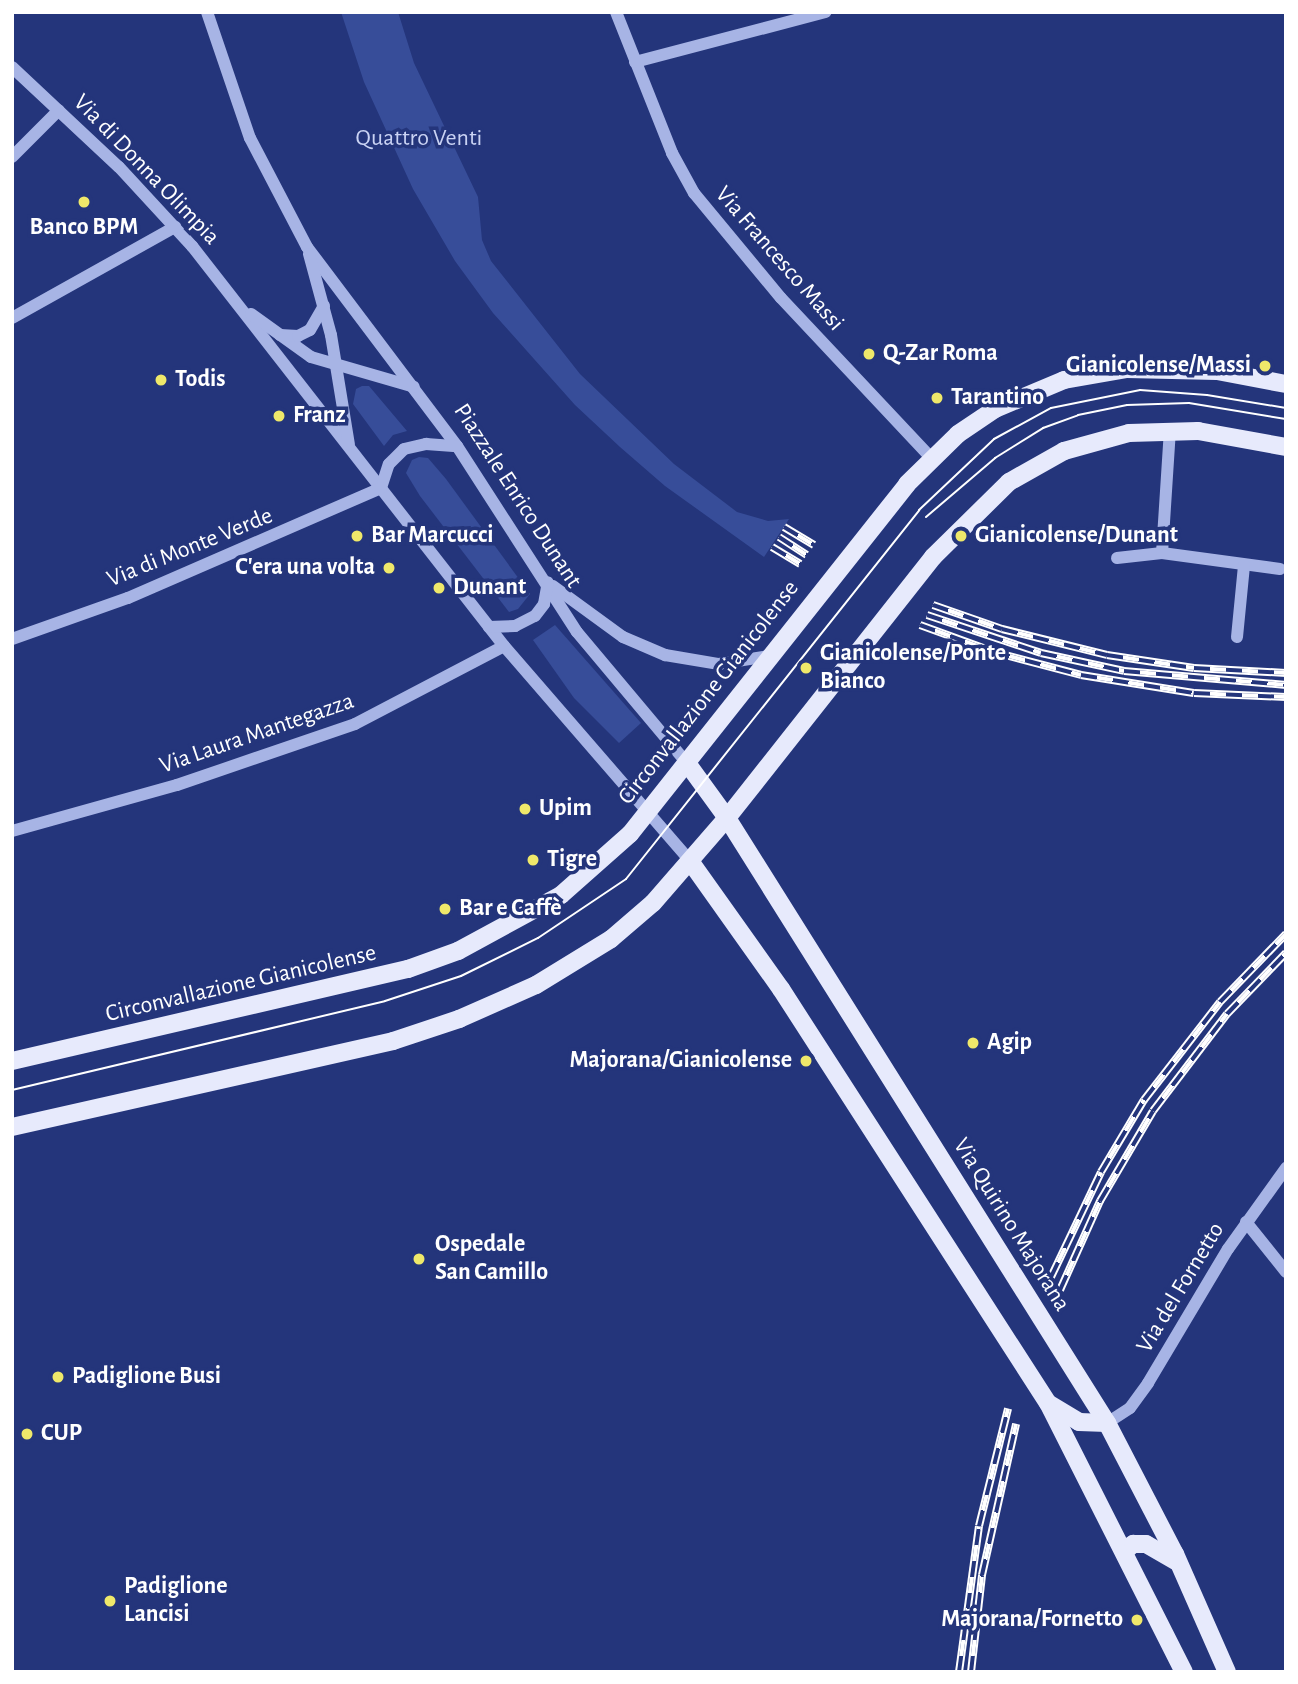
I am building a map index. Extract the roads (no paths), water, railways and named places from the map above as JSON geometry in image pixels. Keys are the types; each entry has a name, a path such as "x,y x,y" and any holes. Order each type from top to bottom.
{"main road":[{"name":"Circonvallazione Gianicolense","path":"12,1061 344,986 443,957 571,888 612,855 646,814 875,519 931,458 995,409 1080,376 1173,368 1286,383"},
{"path":"12,1127 370,1047 459,1019 536,985 611,939 653,902 727,818 912,581 982,503 1034,465 1063,451 1120,434 1170,430 1286,447"},
{"name":"Piazzale Enrico Dunant","path":"687,763 727,818"},
{"name":"Via Quirino Majorana","path":"727,818 1107,1423 1180,1566 1227,1672"},
{"path":"690,862 774,978 1048,1403 1184,1672"},
{"path":"1048,1403 1079,1422 1107,1423"},
{"path":"1125,1551 1133,1544 1146,1544 1164,1551 1180,1566"}],"street":[{"path":"207,12 250,138 307,247 337,365 350,447"},
{"name":"Via Francesco Massi","path":"615,12 672,153 694,193 782,298 931,458"},
{"path":"635,62 826,12"},
{"name":"Via di Donna Olimpia","path":"12,67 59,110 175,227 243,308"},
{"path":"12,157 59,110"},
{"path":"12,318 175,227"},
{"name":"Piazzale Enrico Dunant","path":"307,247 457,446 548,582 577,632 687,763"},
{"path":"280,335 298,336 310,330 324,306"},
{"path":"243,308 303,353 414,387"},
{"path":"243,308 504,646 690,862"},
{"path":"1162,553 1170,430"},
{"path":"381,488 389,464 404,449 426,444 457,446"},
{"name":"Via di Monte Verde","path":"12,639 128,598 381,488"},
{"path":"1117,558 1162,553 1280,569"},
{"path":"1237,637 1244,565"},
{"path":"489,627 515,626 535,616 544,604 548,582 608,627 652,650 708,664 769,656"},
{"name":"Via Laura Mantegazza","path":"12,831 177,785 355,724 504,646"},
{"name":"Via del Fornetto","path":"1107,1423 1130,1408 1148,1383 1246,1222 1286,1168"},
{"path":"1246,1222 1286,1272"}],"tram line":[{"path":"12,1090 385,1001 461,976 538,938 626,879 919,510 994,439 1051,408 1140,390 1207,395 1286,408"},
{"path":"926,517 995,458 1043,428 1078,415 1127,405 1189,403 1286,419"}],"railway":[{"path":"784,527 814,545"},
{"path":"779,537 807,555"},
{"path":"772,547 800,564"},
{"path":"933,605 1002,629 1107,655 1194,668 1286,673"},
{"path":"927,615 1041,653 1124,671 1286,685"},
{"path":"920,625 994,652 1081,675 1194,693 1286,697"},
{"path":"1051,1277 1101,1172 1144,1100 1220,1002 1286,934"},
{"path":"1060,1290 1100,1201 1153,1111 1227,1014 1286,953"},
{"path":"959,1672 979,1526 1008,1409"},
{"path":"971,1672 982,1575 1016,1424"}],"place":[{"name":"Banco BPM","path":"84,202"},
{"name":"Q-Zar Roma","path":"869,354"},
{"name":"Gianicolense/Massi","path":"1265,366"},
{"name":"Todis","path":"161,380"},
{"name":"Tarantino","path":"937,398"},
{"name":"Franz","path":"279,416"},
{"name":"Bar Marcucci","path":"357,536"},
{"name":"Gianicolense/Dunant","path":"961,536"},
{"name":"C'era una volta","path":"389,568"},
{"name":"Dunant","path":"439,588"},
{"name":"Gianicolense/Ponte Bianco","path":"806,668"},
{"name":"Upim","path":"525,809"},
{"name":"Tigre","path":"533,860"},
{"name":"Bar e Caffè","path":"445,909"},
{"name":"Agip","path":"973,1043"},
{"name":"Majorana/Gianicolense","path":"806,1061"},
{"name":"Ospedale San Camillo","path":"419,1259"},
{"name":"Padiglione Busi","path":"58,1377"},
{"name":"CUP","path":"27,1434"},
{"name":"Padiglione Lancisi","path":"110,1601"},
{"name":"Majorana/Fornetto","path":"1137,1620"}],"park label":[{"name":"Quattro Venti","path":"419,139"}]}
